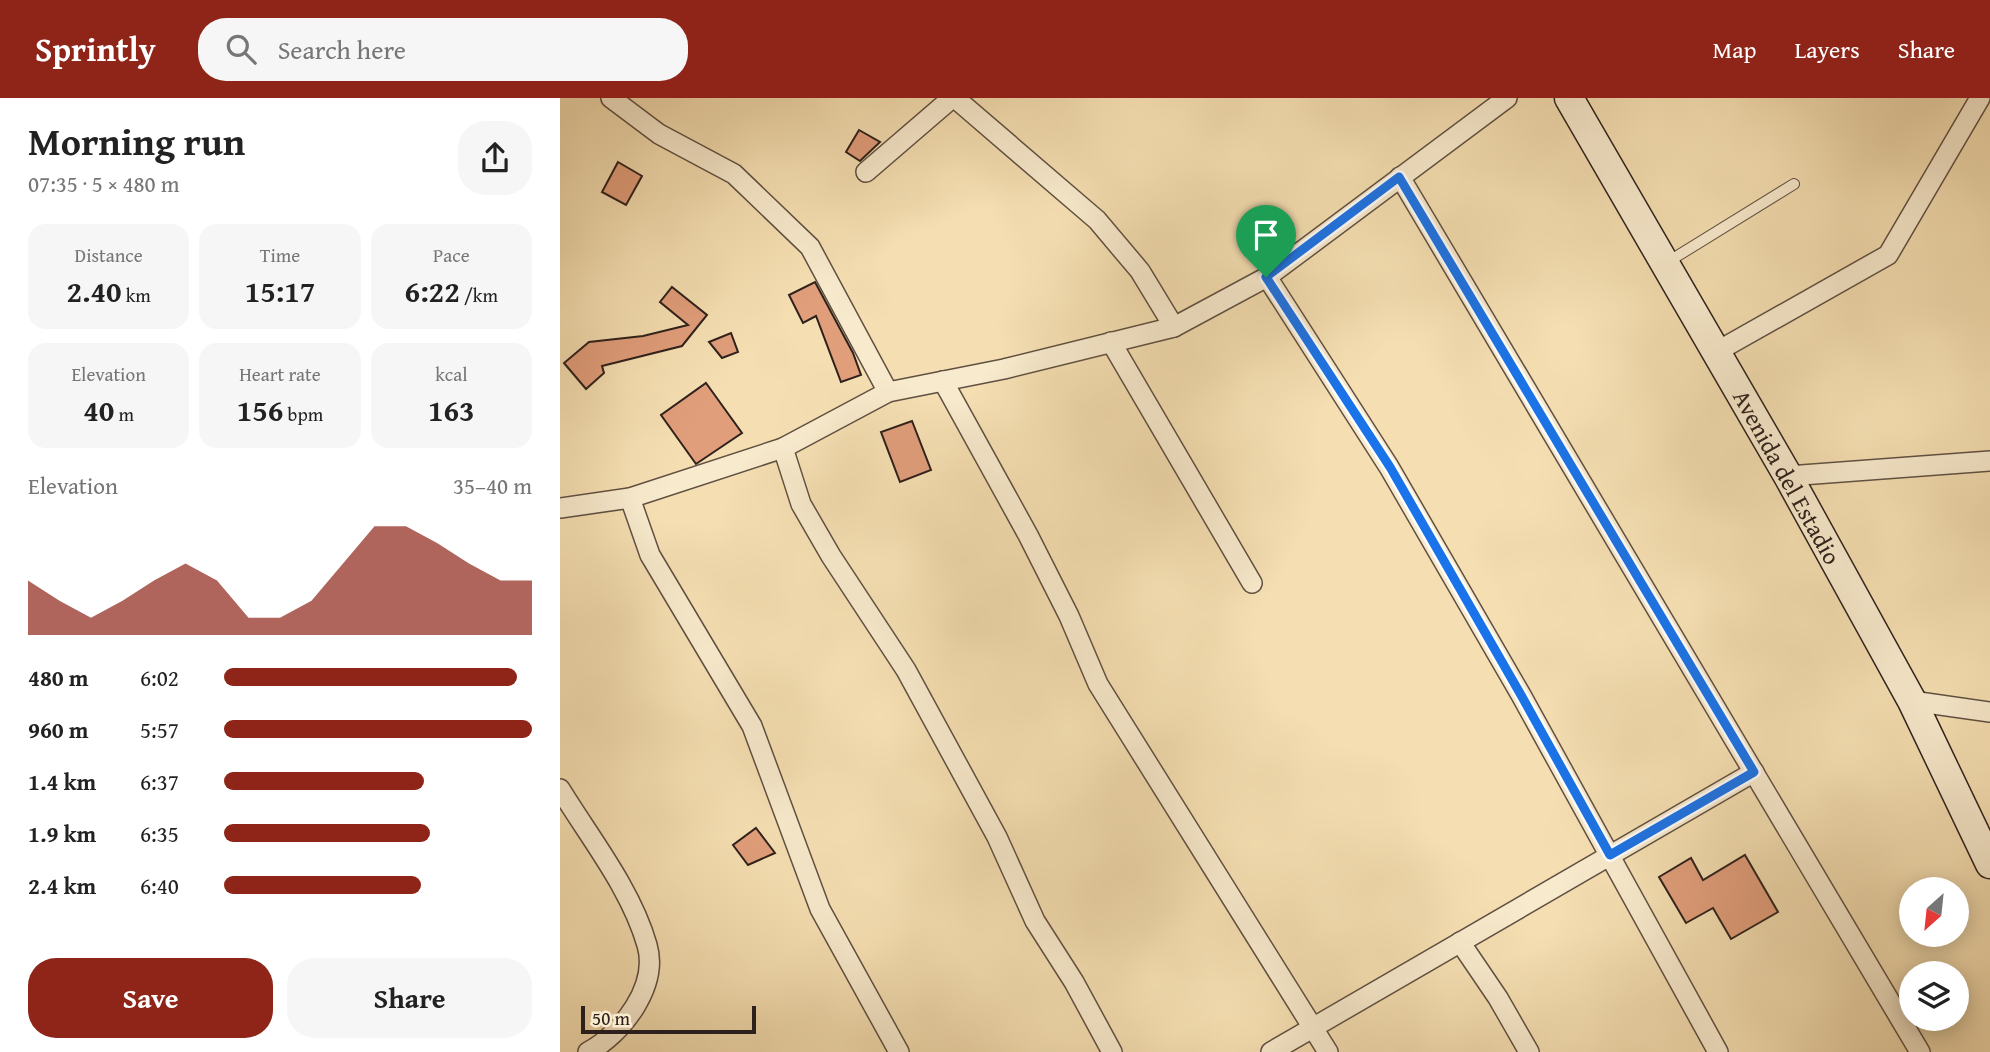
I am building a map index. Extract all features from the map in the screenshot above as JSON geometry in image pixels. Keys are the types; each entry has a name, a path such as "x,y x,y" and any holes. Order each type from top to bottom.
{"street":[{"path":"611,98 659,134 734,174 810,247 888,393"},
{"path":"866,172 953,98 1097,220 1140,271 1174,327"},
{"path":"560,508 630,498 783,449 888,393 1174,327 1266,277 1507,98"},
{"name":"Avenida del Estadio","path":"1569,98 1788,476 1912,701 1990,864"},
{"path":"1716,352 1888,255 1980,98"},
{"path":"1399,177 1920,1052"},
{"path":"1266,277 1390,467 1521,695 1718,1052"},
{"path":"1111,342 1252,583"},
{"path":"943,381 1040,558 1098,684 1328,1052"},
{"path":"783,449 801,504 831,556 906,670 997,837 1035,921 1074,982 1112,1052"},
{"path":"1788,476 1990,461"},
{"path":"630,498 650,555 752,726 820,909 899,1052"},
{"path":"1912,701 1990,712"},
{"path":"1271,1052 1754,772"},
{"path":"560,789 625,895 648,947 647,980 631,1013 602,1045 588,1052"},
{"path":"1460,942 1498,998 1529,1052"}],"lane":[{"path":"1665,264 1794,184"}],"building":[{"path":"859,130 880,142 860,161 846,152"},
{"path":"618,162 642,176 626,205 602,192"},
{"path":"815,282 853,353 861,375 841,382 816,316 803,323 789,295"},
{"path":"672,287 707,315 682,346 602,366 604,373 586,389 564,363 589,342 643,336 688,325 660,302"},
{"path":"731,333 738,352 722,358 709,342"},
{"path":"706,383 742,433 696,464 661,415"},
{"path":"912,421 931,470 900,482 881,432"},
{"path":"756,828 775,853 748,865 733,845"},
{"path":"1745,855 1778,912 1731,939 1713,908 1686,923 1659,877 1691,858 1703,880"}],"route":[{"path":"1399,177 1754,772 1610,855 1390,467 1266,277 1399,177"}]}
